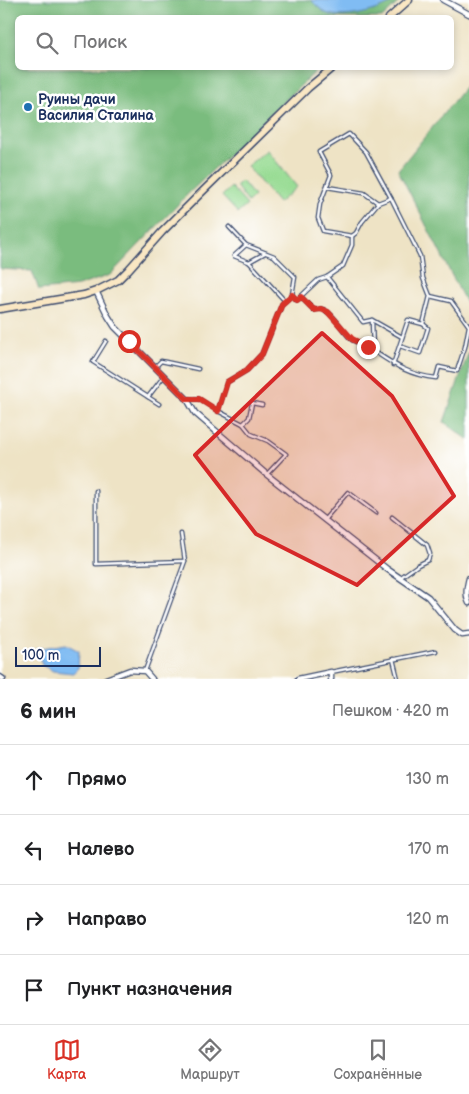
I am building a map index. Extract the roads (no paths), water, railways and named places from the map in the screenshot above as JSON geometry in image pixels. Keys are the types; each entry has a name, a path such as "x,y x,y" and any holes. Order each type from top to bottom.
{"main road":[{"path":"392,15 409,0"},
{"path":"0,310 84,295 118,280 189,205 308,88 330,70"}],"street":[{"path":"443,0 469,14"},
{"path":"96,291 115,327 187,399 195,412 266,474 387,570 428,597 455,630 462,634 469,634"},
{"path":"469,578 467,589 469,603"},
{"path":"106,679 130,670 145,671 152,679"},
{"path":"298,679 331,672 331,679"}],"lane":[{"path":"352,236 324,231 318,218 320,204 331,175 320,152 348,134 366,152 420,256 423,278 430,296 423,324"},
{"path":"327,187 364,193 378,203"},
{"path":"292,295 297,300 318,280 327,277 343,266 352,245 352,236 378,203 391,198"},
{"path":"218,411 227,382 247,370 262,354 282,304 292,295 295,277 274,256 246,246 229,227"},
{"path":"246,246 234,256 249,262 285,300"},
{"path":"249,262 265,252"},
{"path":"327,277 363,322 372,320 402,337"},
{"path":"301,297 314,310 321,309 328,312 352,339 368,347 393,365 426,377 436,378 439,367 457,371 468,340 469,326 451,301 430,296"},
{"path":"372,320 373,351"},
{"path":"393,365 408,320 423,324 428,328 420,352 400,346"},
{"path":"106,341 93,362 159,404"},
{"path":"155,367 161,361 198,369"},
{"path":"148,397 164,376"},
{"path":"187,399 199,399 243,424 251,434 268,441 286,454 266,474"},
{"path":"243,424 249,418 252,403 262,405"},
{"path":"96,492 96,564 185,561"},
{"path":"324,520 348,492 376,513"},
{"path":"392,517 427,545 430,554 428,560 400,578"},
{"path":"145,671 185,561 181,534"},
{"path":"331,672 436,651"},
{"path":"393,659 398,679"}],"water":[{"path":"311,0 396,0 381,8 362,14 333,15 320,9"},
{"path":"66,644 79,651 78,668 73,673 53,671 42,665 36,649"}],"place":[{"name":"Руины дачи Василия Сталина","path":"28,107"}]}
